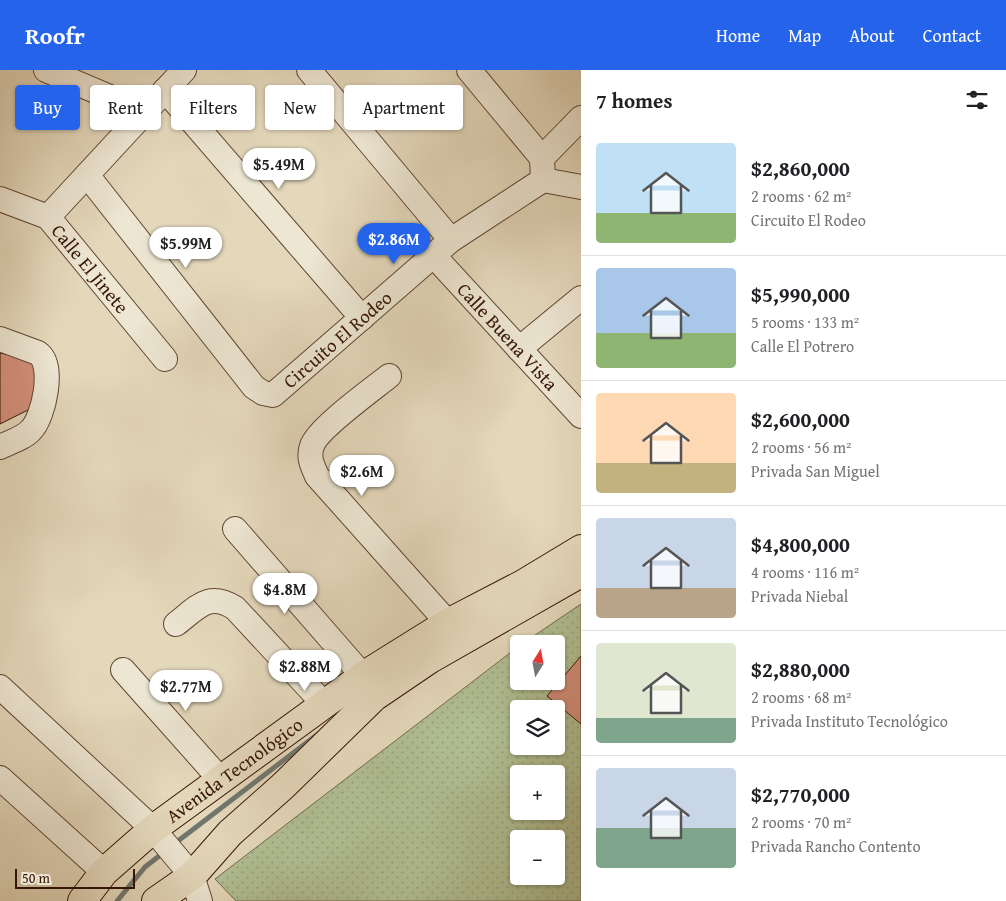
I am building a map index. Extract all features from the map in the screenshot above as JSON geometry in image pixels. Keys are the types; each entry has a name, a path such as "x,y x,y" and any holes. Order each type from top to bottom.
{"main road":[{"name":"Avenida Tecnológico","path":"82,901 104,872 220,779 324,704 364,676 448,623 523,584 581,549"},
{"name":"Avenida Tecnológico","path":"156,901 194,888 230,833 284,786 374,697 430,659 581,573"}],"street":[{"path":"46,70 90,89"},
{"path":"161,95 184,70"},
{"name":"Calle Buena Vista","path":"309,70 519,349 581,416"},
{"path":"469,70 543,169 581,186"},
{"path":"166,90 362,318"},
{"name":"Circuito El Rodeo","path":"87,174 254,386 269,395 277,393 443,248 543,169 581,118"},
{"path":"48,217 128,130"},
{"name":"Calle El Jinete","path":"0,199 48,217 166,359"},
{"path":"519,349 581,298"},
{"path":"0,339 43,356 47,373 41,418 30,432 0,447"},
{"path":"389,376 316,436 310,455 311,463 317,476 448,623"},
{"path":"235,529 364,676"},
{"path":"176,624 206,602 215,599 225,602 235,608 324,704"},
{"path":"123,670 220,779"},
{"path":"0,687 155,832 194,888"},
{"path":"0,778 104,872"}],"green space":[{"path":"581,604 581,901 236,901 215,879 510,653 510,690 565,690 565,635 535,635"}],"building":[{"path":"0,353 29,359 41,371 32,408 0,424"},
{"path":"581,656 581,724 565,711 565,700 552,700 547,696 552,690 565,690 565,675"}],"waterway":[{"path":"174,844 318,734"},
{"path":"117,901 145,867 163,853"}]}
